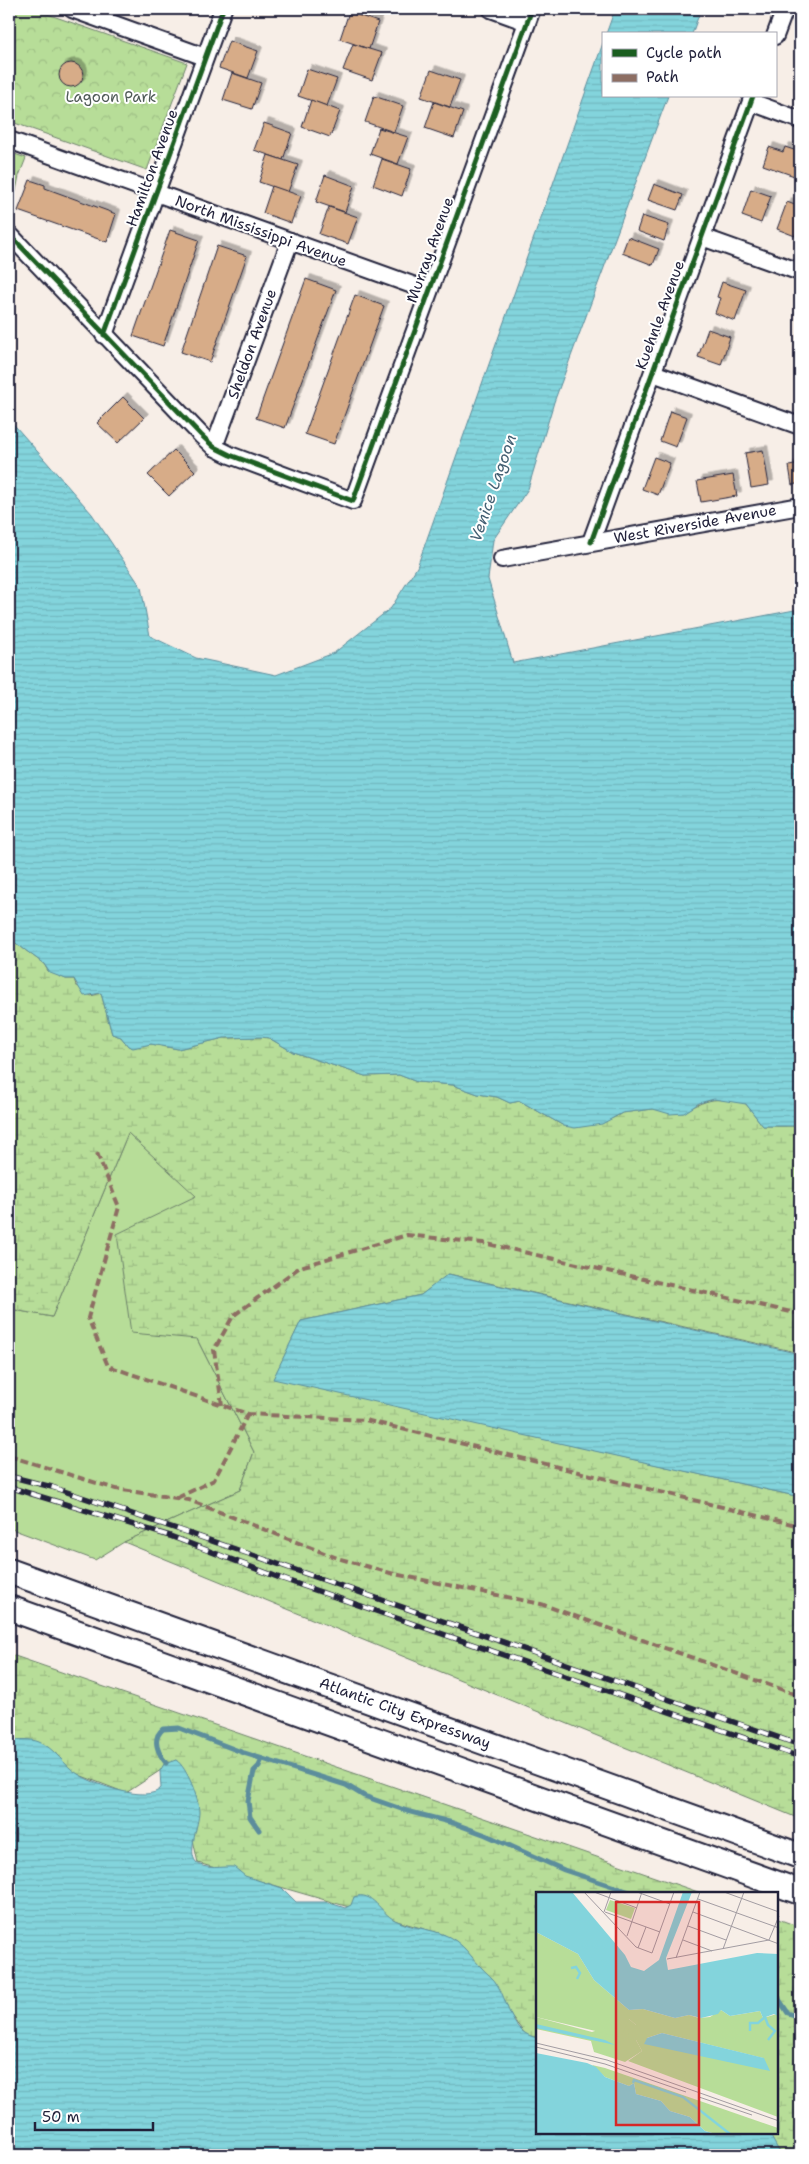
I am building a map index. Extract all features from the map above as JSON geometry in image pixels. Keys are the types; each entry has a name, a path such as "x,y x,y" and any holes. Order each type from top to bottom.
{"highway":[{"name":"Atlantic City Expressway","path":"9,1572 800,1856"},
{"path":"9,1608 800,1892"}],"street":[{"path":"72,9 205,57"},
{"name":"Hamilton Avenue","path":"104,335 223,9"},
{"path":"491,9 529,15"},
{"path":"776,33 785,9"},
{"name":"Murray Avenue","path":"214,447 230,455 353,501 529,15"},
{"path":"752,99 800,120"},
{"name":"Kuehnle Avenue","path":"591,542 752,99"},
{"name":"North Mississippi Avenue","path":"9,140 428,291"},
{"path":"9,234 104,335 214,447"},
{"path":"702,237 800,272"},
{"name":"Sheldon Avenue","path":"214,447 290,241"},
{"path":"653,372 800,426"},
{"name":"West Riverside Avenue","path":"502,559 800,506"}],"green space":[{"name":"Lagoon Park","path":"9,9 33,9 187,63 147,170 9,121"},
{"path":"9,152 26,158 19,176 12,210 9,210"},
{"path":"9,938 44,964 48,971 66,979 74,979 76,985 91,996 101,993 112,1034 121,1037 128,1046 151,1044 178,1049 224,1038 269,1038 293,1052 365,1076 399,1075 417,1082 453,1085 478,1094 497,1097 510,1103 520,1101 564,1126 613,1118 622,1113 653,1109 683,1113 705,1102 730,1099 746,1104 763,1126 800,1126 800,1353 449,1274 421,1295 301,1321 274,1378 800,1497 800,1819 124,1542 240,1490 254,1452 197,1339 131,1333 117,1234 196,1196 128,1133 52,1317 9,1309"},
{"path":"128,1133 197,1196 197,1339 254,1452 240,1490 124,1542 95,1560 9,1528 9,1309 52,1317"},
{"path":"9,1654 698,1892 536,1892 536,2038 526,2035 445,1935 198,1863 176,1760 126,1793 9,1748"},
{"path":"779,1919 800,1927 800,2155 784,2155 761,2134 779,2134"}],"water":[{"path":"615,9 701,9 693,32 607,32"},
{"name":"Venice Lagoon","path":"602,46 602,98 667,98 554,402 528,489 493,540 488,579 513,663 800,609 800,1126 763,1126 746,1104 714,1099 699,1103 684,1113 670,1114 653,1109 622,1113 602,1124 575,1128 564,1126 520,1101 510,1103 497,1097 478,1094 453,1085 417,1082 399,1075 365,1076 293,1052 269,1038 224,1038 178,1049 151,1044 133,1048 128,1046 121,1037 112,1034 101,993 84,996 74,979 66,979 50,973 44,964 9,938 9,419 92,514 141,587 150,636 196,658 276,675 334,653 391,608 417,567"},
{"path":"448,1274 800,1354 800,1497 273,1379 301,1321 421,1295"},
{"path":"9,1740 28,1740 39,1742 50,1748 73,1771 85,1778 107,1787 133,1793 145,1794 161,1788 160,1771 164,1764 176,1760 188,1776 197,1799 199,1817 193,1851 196,1862 200,1865 234,1867 245,1876 282,1888 296,1902 327,1902 345,1908 351,1905 354,1897 366,1897 371,1899 395,1920 410,1926 434,1931 456,1941 496,1983 516,2025 522,2031 536,2037 536,2134 770,2134 781,2155 9,2155"},
{"path":"790,2152 794,2155 781,2155"}],"building":[{"path":"340,9 367,9 364,17"},
{"path":"349,12 378,22 369,49 340,39"},
{"path":"229,41 258,51 248,78 219,68"},
{"path":"353,44 382,53 372,80 343,70"},
{"path":"71,63 76,64 82,70 82,80 76,86 71,87 66,86 60,80 59,75 60,70 66,64"},
{"path":"307,69 337,79 327,106 298,96"},
{"path":"431,70 460,80 450,107 421,97"},
{"path":"232,73 261,83 252,109 223,100"},
{"path":"374,96 403,106 394,132 365,122"},
{"path":"311,100 340,111 330,137 302,127"},
{"path":"434,102 463,112 454,138 425,128"},
{"path":"264,123 292,133 283,160 254,150"},
{"path":"379,128 408,137 398,164 370,154"},
{"path":"769,147 783,152 785,147 800,152 800,178 763,165"},
{"path":"268,155 298,165 288,192 259,182"},
{"path":"382,159 411,169 402,196 373,185"},
{"path":"325,175 354,186 345,212 316,202"},
{"path":"30,180 45,185 45,188 116,214 107,242 18,211"},
{"path":"654,184 683,195 677,210 648,200"},
{"path":"272,186 301,196 291,223 263,213"},
{"path":"751,189 771,196 761,223 742,216"},
{"path":"787,202 800,207 800,223 795,236 777,229"},
{"path":"329,207 358,217 348,244 319,234"},
{"path":"642,216 669,225 664,241 637,231"},
{"path":"170,230 199,240 163,346 133,336"},
{"path":"628,237 659,249 653,265 622,253"},
{"path":"217,246 247,256 210,362 181,352"},
{"path":"306,279 336,290 285,428 256,418"},
{"path":"722,282 746,290 735,321 715,313 720,298 717,297"},
{"path":"355,295 384,306 334,444 305,434"},
{"path":"708,329 730,337 721,365 698,357"},
{"path":"123,397 144,418 118,443 97,423"},
{"path":"670,411 687,417 676,447 660,441"},
{"path":"174,450 195,471 169,496 148,475"},
{"path":"763,450 769,485 751,488 745,453"},
{"path":"654,457 670,463 658,495 642,489"},
{"path":"800,464 800,483 792,485 789,466"},
{"path":"733,475 737,496 701,502 697,481"}],"waterway":[{"path":"166,1763 158,1750 157,1737 163,1729 179,1728 244,1753 346,1785 364,1796 407,1811 453,1823 486,1835 564,1870 630,1892"},
{"path":"259,1830 250,1817 248,1801 254,1771 262,1759"},
{"path":"779,2000 788,2013 800,2017"}],"railway":[{"path":"9,1476 52,1487 180,1530 800,1745"},
{"path":"9,1487 170,1536 280,1578 800,1757"}],"marked path":[{"path":"97,1153 119,1207 88,1318 108,1366 248,1414 365,1420 800,1526"},
{"path":"222,1405 214,1350 233,1316 300,1267 407,1235 483,1243 800,1314"},
{"path":"177,1498 214,1480 248,1414"},
{"path":"9,1456 116,1489 189,1500 337,1558 394,1574 541,1604 800,1696"}],"cycle path":[{"path":"104,335 223,9"},
{"path":"9,234 214,447 230,455 353,501 532,9"},
{"path":"591,542 752,98"}]}
